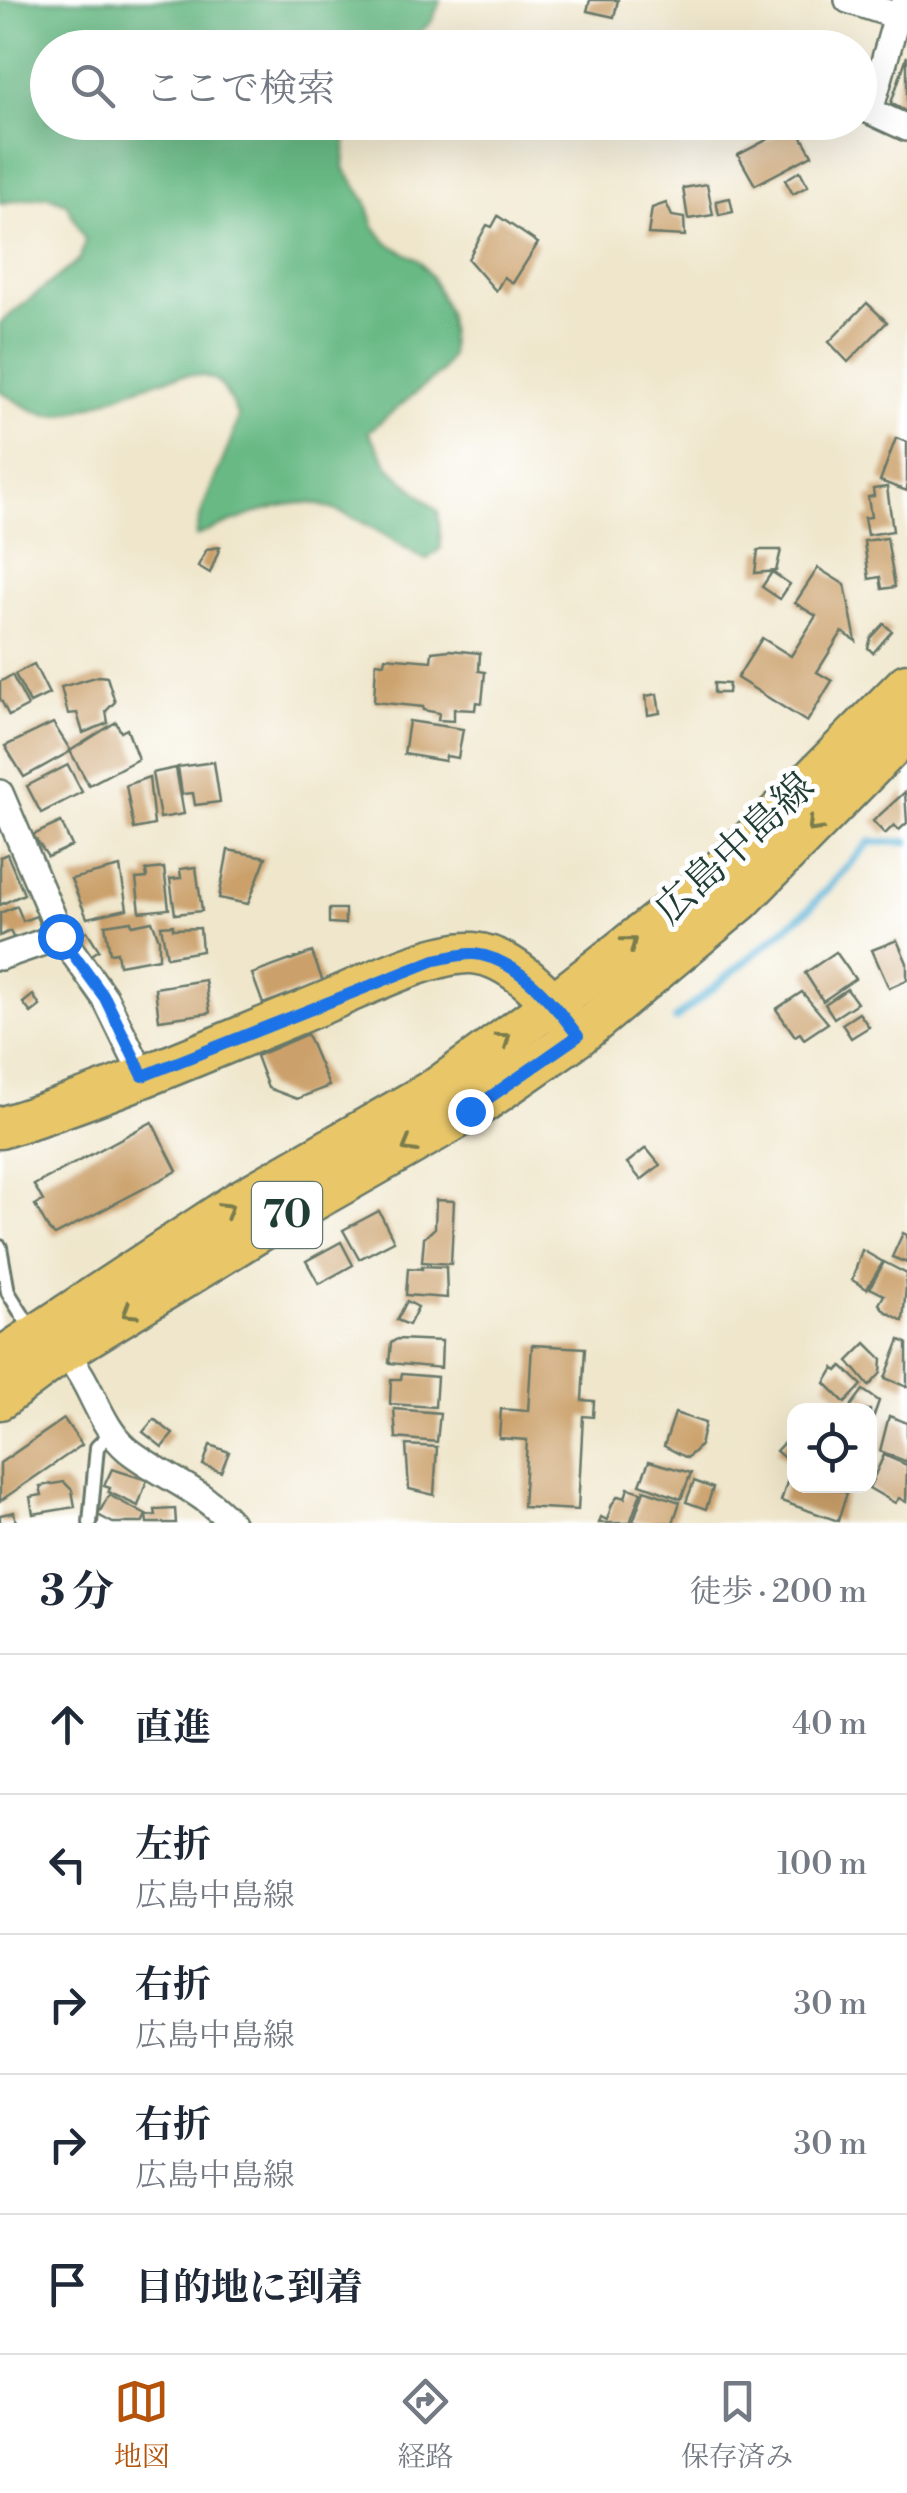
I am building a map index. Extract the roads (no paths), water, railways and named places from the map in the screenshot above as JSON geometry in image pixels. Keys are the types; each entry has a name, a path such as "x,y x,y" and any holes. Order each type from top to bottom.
{"main road":[{"name":"広島中島線","path":"0,1399 48,1342 238,1202 440,1086 554,1004 713,878 907,684"},
{"name":"広島中島線","path":"0,1359 48,1342 268,1226 470,1111 578,1036 740,902 907,731"},
{"path":"0,1128 143,1076 435,960 471,953 493,958 554,1004 578,1036"}],"street":[{"path":"848,0 902,8 877,88"},
{"path":"877,114 907,128"},
{"path":"0,793 60,936 105,998 143,1076"},
{"path":"0,957 60,936"},
{"path":"48,1342 81,1370 111,1433 129,1450 200,1493 231,1523"}],"lane":[{"path":"0,1248 8,1292 48,1342"},
{"path":"90,1523 97,1447 111,1433"}],"waterway":[{"path":"675,1019 809,909 870,842 907,842"}]}
